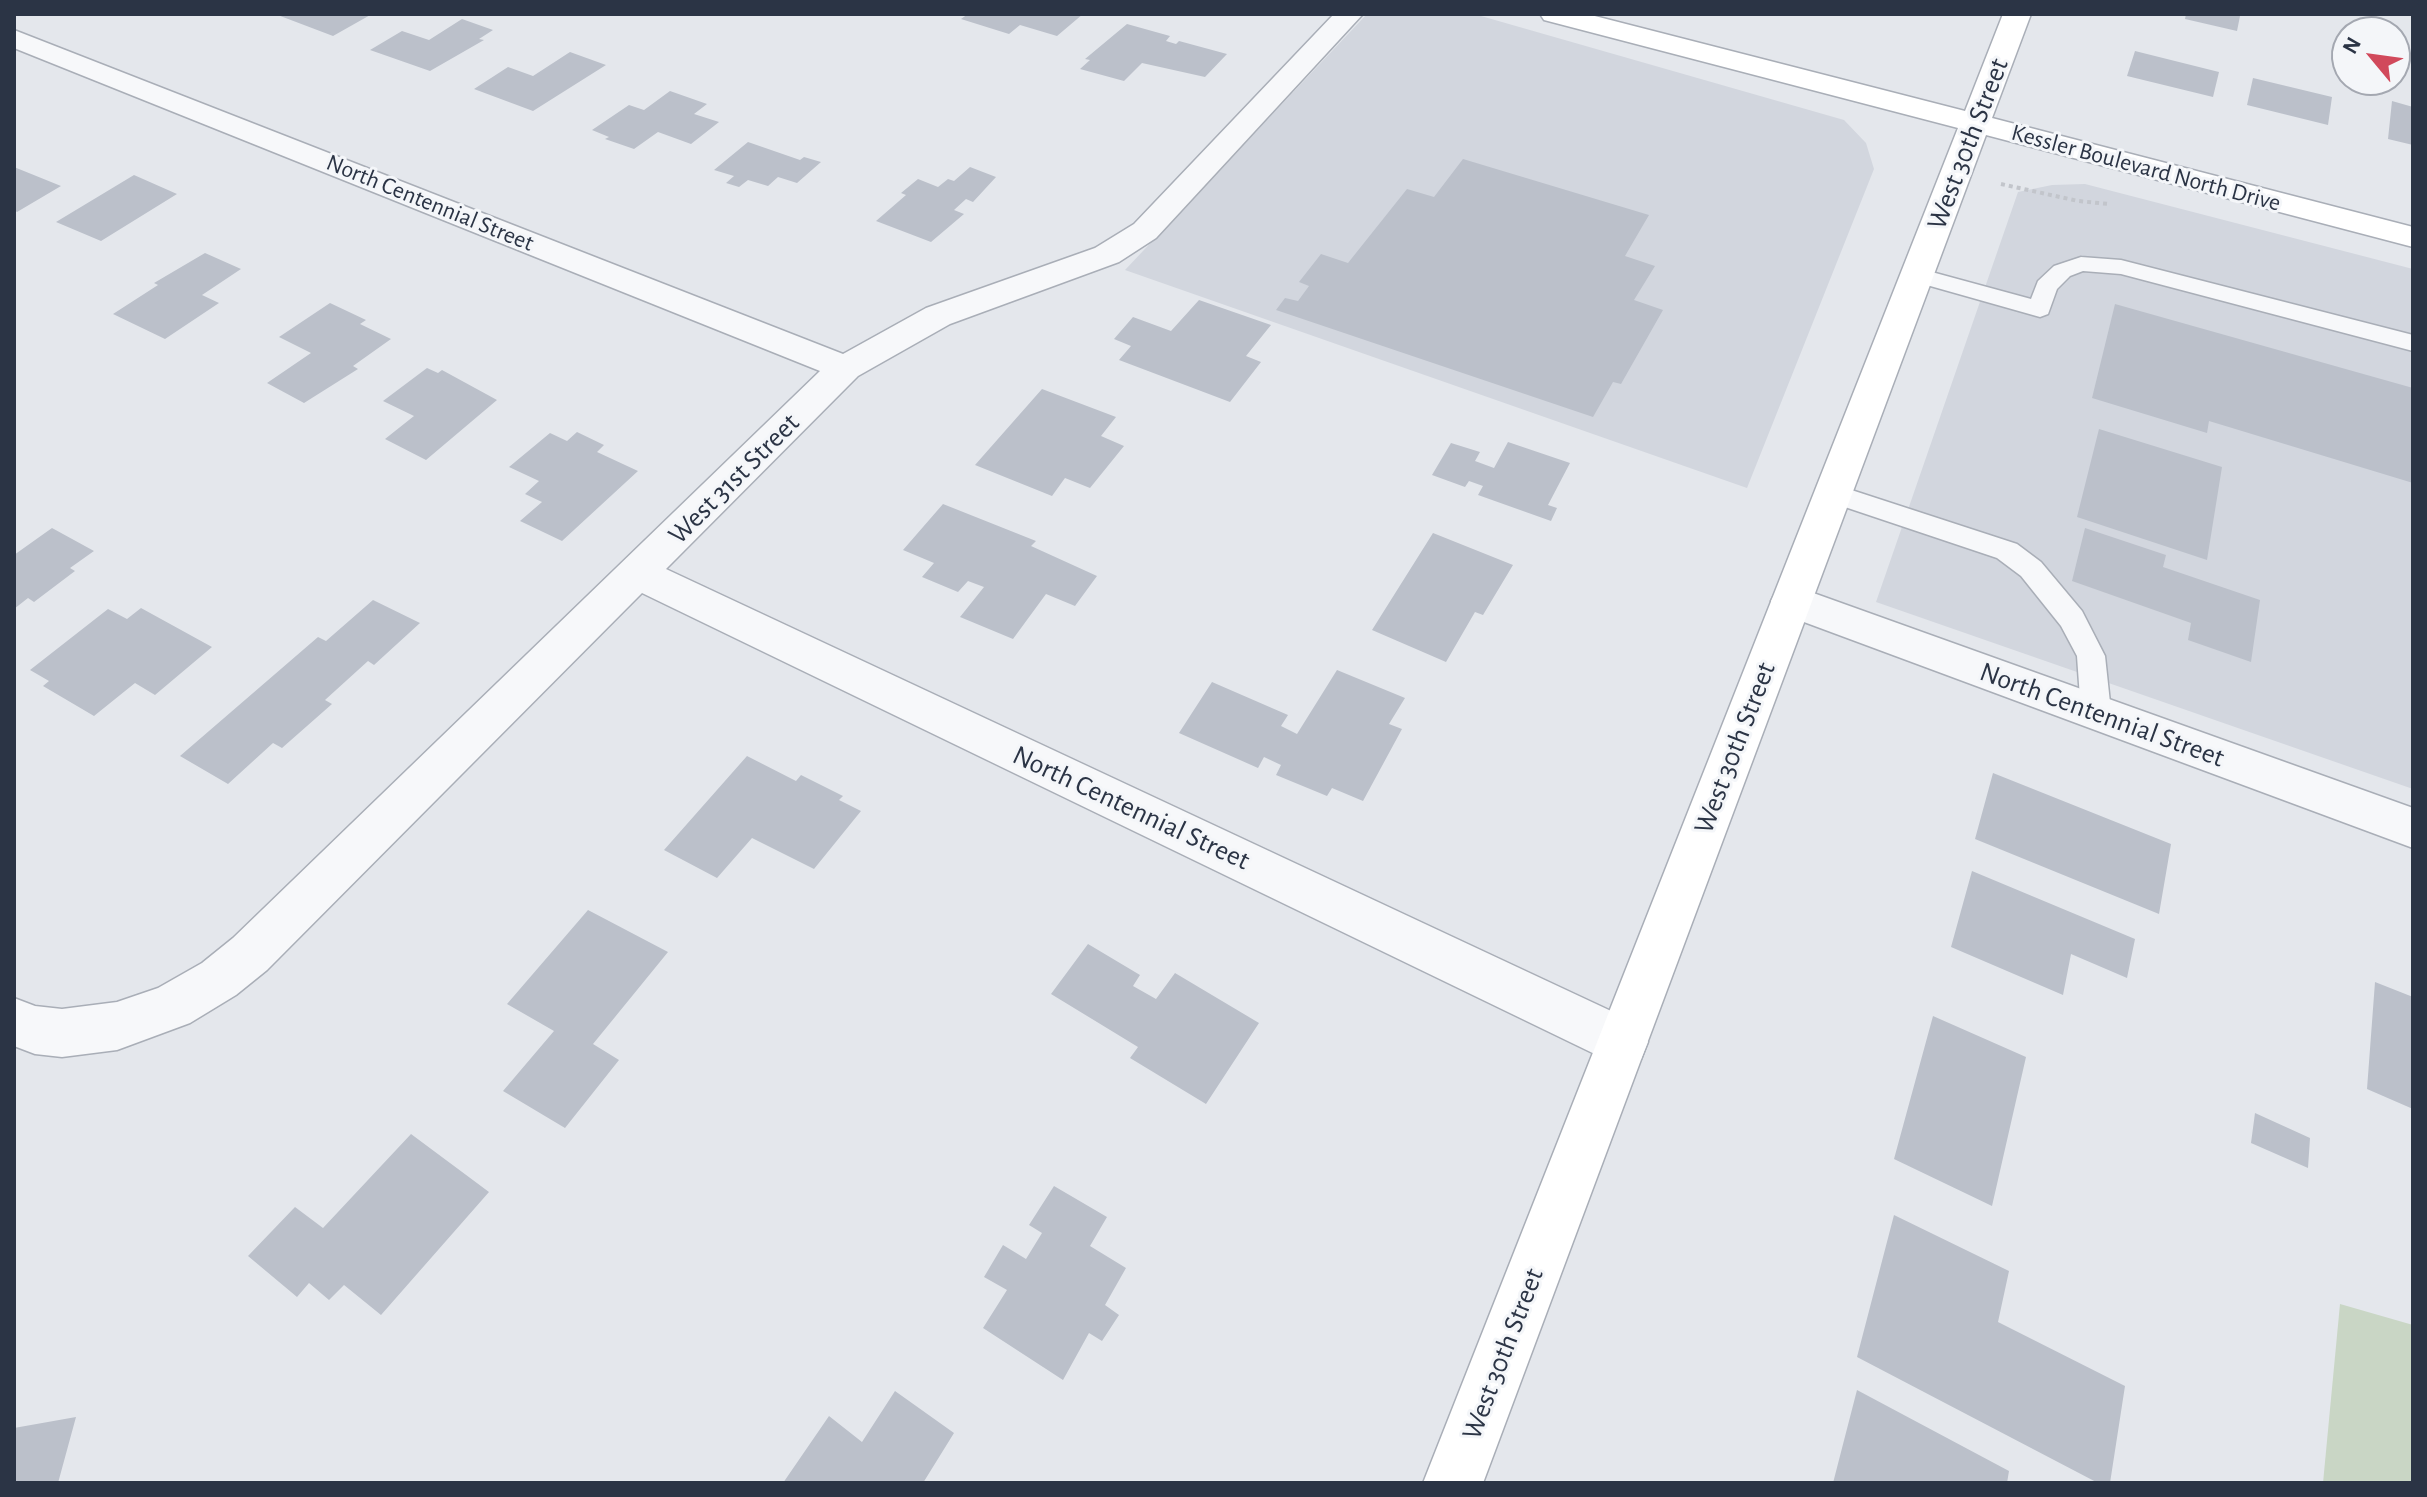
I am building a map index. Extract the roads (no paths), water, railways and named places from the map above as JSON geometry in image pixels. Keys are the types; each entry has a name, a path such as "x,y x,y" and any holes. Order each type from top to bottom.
{"main road":[{"name":"Kessler Boulevard North Drive","path":"1554,14 2413,237"},
{"name":"West 30th Street","path":"1453,1483 2017,14"}],"street":[{"name":"West 31st Street","path":"14,1022 35,1030 87,1031 160,1013 198,993 250,954 640,574 845,368 938,316 1107,255 1145,231 1349,14"},
{"name":"North Centennial Street","path":"14,38 845,368"},
{"name":"North Centennial Street","path":"640,574 1623,1042"},
{"name":"North Centennial Street","path":"1791,601 2413,828"}],"lane":[{"path":"1917,275 2040,309 2046,286 2062,271 2081,264 2121,267 2413,335"},
{"path":"1833,493 2007,551 2031,569 2072,619 2091,656 2096,712"}]}
